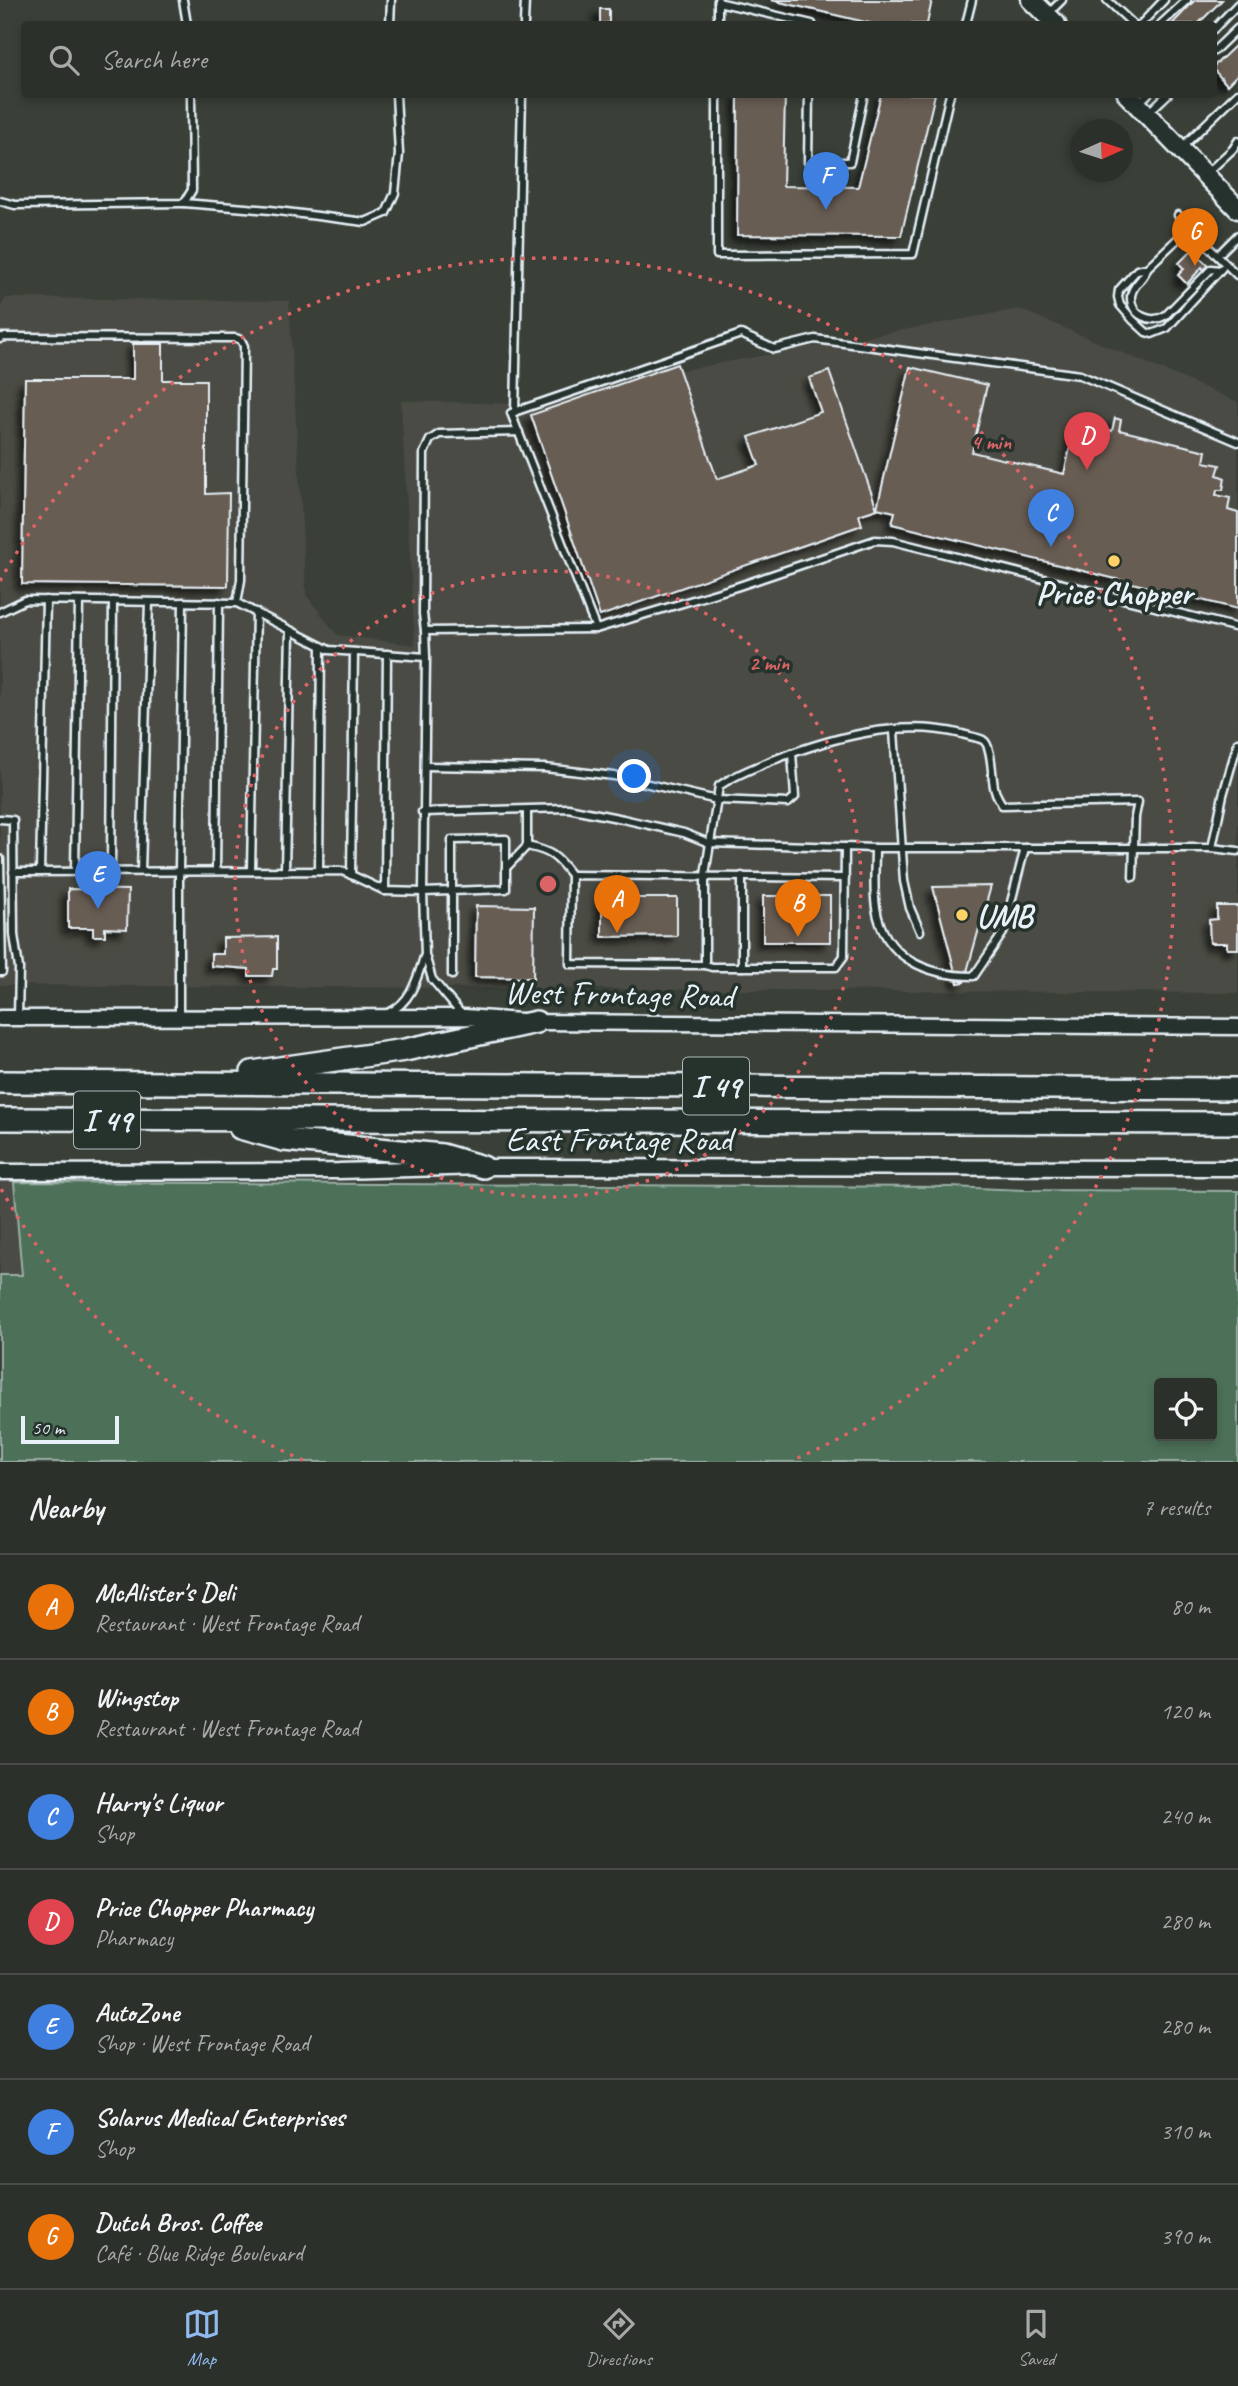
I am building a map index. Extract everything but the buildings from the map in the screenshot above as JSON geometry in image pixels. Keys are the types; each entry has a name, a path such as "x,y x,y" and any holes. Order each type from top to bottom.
{"highway":[{"path":"195,1082 405,1050 536,1022"},
{"name":"I 49","path":"0,1082 1238,1089"},
{"name":"I 49","path":"0,1119 1238,1123"},
{"path":"215,1120 284,1140 443,1155 483,1167"}],"main road":[{"path":"1031,0 1051,20"},
{"path":"1140,102 1179,150 1238,209"}],"street":[{"name":"West Frontage Road","path":"0,1018 465,1017 536,1022 1238,1027"},
{"name":"East Frontage Road","path":"0,1171 339,1171 483,1167 1238,1168"}],"lane":[{"path":"184,0 187,21"},
{"path":"390,21 391,0"},
{"path":"524,21 525,0"},
{"path":"967,21 972,0"},
{"path":"1051,20 1062,0"},
{"path":"1144,21 1164,0"},
{"path":"1164,21 1186,0"},
{"path":"718,21 718,1 799,21"},
{"path":"1110,1 1130,21"},
{"path":"1217,25 1238,4"},
{"path":"1217,47 1238,28"},
{"path":"1179,150 1238,93"},
{"path":"184,203 192,190 191,98"},
{"path":"0,201 15,205 184,203 365,222 386,213 395,193 399,154 396,98"},
{"path":"515,412 522,98"},
{"path":"717,98 716,255 913,254 949,98"},
{"path":"809,98 807,162 850,162 863,98"},
{"path":"1204,175 1233,149 1238,141"},
{"path":"1178,215 1237,275"},
{"path":"1189,228 1147,268 1137,270 1119,290 1120,305 1133,320 1152,334 1167,328 1226,264"},
{"path":"1218,255 1238,235"},
{"path":"1147,268 1130,298 1140,315 1150,320 1158,320 1166,315 1211,269 1220,270"},
{"path":"596,629 511,413 741,334 774,349 815,339 1080,375 1238,442"},
{"path":"0,339 241,340 244,346 241,580 237,603"},
{"path":"465,1017 432,979 425,955 422,812 426,657 423,614 424,453 430,440 439,434 519,432"},
{"path":"425,631 596,629 736,587 875,540 892,541 1238,628"},
{"path":"0,612 25,600 237,603 329,650 426,657"},
{"path":"40,872 46,600"},
{"path":"75,872 79,601"},
{"path":"111,872 113,601"},
{"path":"141,872 149,601"},
{"path":"179,1017 183,602"},
{"path":"216,871 219,602"},
{"path":"251,871 256,612"},
{"path":"285,871 290,630"},
{"path":"319,871 321,646"},
{"path":"351,874 354,652"},
{"path":"385,891 387,654"},
{"path":"705,965 705,875 719,786 732,776 827,740 866,732 946,730 983,740 988,747 995,792 1002,805 1138,802 1133,877"},
{"path":"894,731 904,880 910,908 920,931"},
{"path":"1212,848 1238,742"},
{"path":"425,766 545,768 614,776 717,800 788,803 795,797 792,753"},
{"path":"422,812 568,808 624,819 709,843 875,848 1238,850"},
{"path":"506,868 527,846 527,811"},
{"path":"0,819 13,820 18,1018"},
{"path":"13,872 343,871 385,891 423,892 451,891 506,889 506,839 452,840 451,891 452,975"},
{"path":"527,846 549,851 571,875 570,964 712,967 835,967 844,956 845,847"},
{"path":"875,848 876,906 881,926 892,945 908,961 953,976 974,976 1003,933 1025,848"},
{"path":"0,859 1,972 18,971"},
{"path":"571,875 845,878"},
{"path":"742,876 742,967"},
{"path":"375,1018 395,1010 410,995 425,955"}],"shaded area":[{"path":"6,298 289,301 306,595 337,635 415,645 401,401 521,404 546,395 1019,309 1238,402 1238,993 0,985 0,308"},
{"path":"0,1182 14,1182 22,1275 0,1275"}],"green space":[{"path":"14,1182 1238,1191 1238,1462 0,1462 0,1275 22,1275"}],"place":[{"name":"Solarus Medical Enterprises","path":"826,210"},
{"name":"Dutch Bros. Coffee","path":"1195,266"},
{"name":"Price Chopper Pharmacy","path":"1087,470"},
{"name":"Harry's Liquor","path":"1051,547"},
{"name":"Price Chopper","path":"1114,561"},
{"name":"AutoZone","path":"98,909"},
{"name":"UMB","path":"962,915"},
{"name":"McAlister's Deli","path":"617,933"},
{"name":"Wingstop","path":"798,937"}]}
